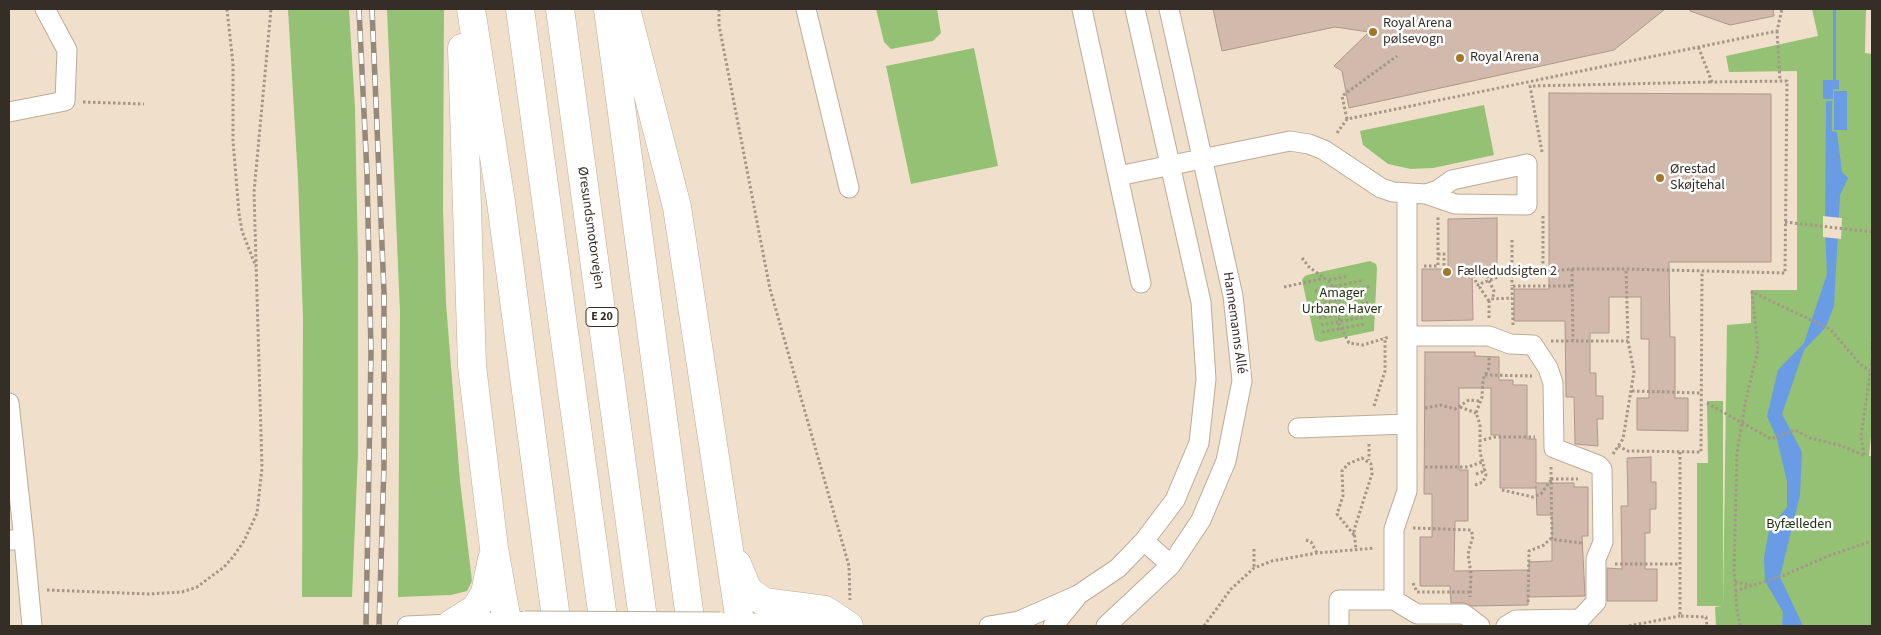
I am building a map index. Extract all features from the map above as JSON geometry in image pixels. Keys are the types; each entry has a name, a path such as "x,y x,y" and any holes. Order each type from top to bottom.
{"highway":[{"path":"460,9 472,366 494,548 513,623"},
{"path":"471,9 501,202 557,626"},
{"path":"520,9 604,626"},
{"name":"Øresundsmotorvejen","path":"560,9 644,626"},
{"path":"608,9 636,202 691,626"},
{"path":"626,9 677,207 724,513 735,624"},
{"path":"724,513 738,571 748,590 764,602 825,610 850,618"},
{"path":"451,624 476,608 485,593 494,548"}],"street":[{"path":"9,112 65,101 67,50 45,9"},
{"path":"806,9 849,188"},
{"path":"1082,9 1141,283"},
{"path":"989,626 1019,621 1078,595 1118,568 1144,542 1175,500 1200,443 1206,379 1201,302 1168,166 1135,9"},
{"name":"Hannemanns Allé","path":"1106,626 1171,565 1201,520 1226,461 1242,380 1233,296 1170,9"},
{"path":"1118,176 1282,142 1300,142 1324,150 1370,182 1393,192 1426,194 1455,204 1526,205 1527,164 1452,180 1438,190 1426,194"},
{"path":"1407,193 1407,467 1406,496 1395,522 1394,592 1417,614 1463,614 1474,622"},
{"path":"1407,337 1489,336 1514,345 1533,345 1551,376 1553,384 1553,445 1556,450 1601,467 1604,542 1597,557 1596,600 1581,618 1516,620 1506,626"},
{"path":"9,403 16,540 29,591 32,626"},
{"path":"1298,428 1371,425 1407,416"},
{"path":"1144,542 1171,565"},
{"path":"1339,626 1339,600 1394,592"},
{"path":"1053,626 1078,595"},
{"path":"408,626 513,623 826,626"}],"path":[{"path":"227,9 233,64 233,141 239,213 242,231 258,273"},
{"path":"29,591 149,594 182,592 197,587 233,557 252,526 261,492 258,273 254,192 271,9"},
{"path":"719,9 719,25 770,289 848,566 850,618"},
{"path":"1780,81 1777,30 1782,9"},
{"path":"1337,132 1347,119 1777,30"},
{"path":"1698,46 1712,82"},
{"path":"1347,119 1342,96 1397,56"},
{"path":"1529,81 1543,160"},
{"path":"1480,286 1489,280 1512,272 1543,272 1572,269 1784,273 1787,81 1530,86"},
{"path":"65,101 144,104"},
{"path":"1543,210 1543,272"},
{"path":"1418,266 1438,266 1438,216"},
{"path":"1785,222 1872,232"},
{"path":"1512,240 1514,345"},
{"path":"1438,254 1444,254 1444,269"},
{"path":"1302,258 1305,264 1327,279 1333,287 1340,314 1340,329 1345,339 1355,345 1370,344 1385,337 1407,337"},
{"path":"1572,269 1573,340"},
{"path":"1601,467 1622,439 1632,391 1634,372 1628,341 1626,269"},
{"path":"1618,446 1628,451 1701,452 1702,271"},
{"path":"1476,485 1486,479 1479,441 1480,424 1476,413 1485,375 1489,368 1489,302 1480,286 1476,284 1474,275 1486,275 1489,280 1494,291 1493,298 1489,302"},
{"path":"1284,287 1348,276"},
{"path":"1315,291 1364,280"},
{"path":"1318,297 1372,286"},
{"path":"1512,286 1572,286"},
{"path":"1740,626 1735,582 1737,453 1758,350 1752,290 1797,315 1826,327 1842,342 1860,364 1870,371"},
{"path":"1319,304 1368,294"},
{"path":"1493,298 1512,298"},
{"path":"1317,312 1368,302"},
{"path":"1319,318 1369,309"},
{"path":"1320,325 1364,317"},
{"path":"1322,332 1365,324"},
{"path":"1356,550 1354,535 1371,479 1372,469 1368,451 1374,407 1385,371 1385,337"},
{"path":"1537,349 1554,340 1628,341"},
{"path":"1872,342 1872,353"},
{"path":"1707,403 1742,421 1771,440 1777,439 1791,431 1842,446 1865,456 1861,436 1872,360"},
{"path":"1485,375 1551,376"},
{"path":"1632,391 1701,393"},
{"path":"1407,416 1439,405 1451,409 1460,407 1469,400 1480,401"},
{"path":"1460,407 1465,411 1476,413"},
{"path":"1479,441 1500,436 1553,437"},
{"path":"1680,452 1680,616"},
{"path":"1354,535 1337,514 1343,496 1342,471 1348,464 1358,458 1369,461"},
{"path":"1407,467 1468,467 1482,462"},
{"path":"1476,474 1482,472 1484,467"},
{"path":"1502,490 1533,497 1541,494 1551,479 1552,539"},
{"path":"1345,525 1357,522"},
{"path":"1204,626 1231,589 1254,568 1272,561 1317,553 1369,550 1394,535 1416,527 1471,530 1473,536 1468,554 1471,574 1469,592 1474,622"},
{"path":"1528,620 1528,553 1552,539 1564,539 1572,543 1604,542"},
{"path":"1306,540 1311,542 1317,553"},
{"path":"1736,591 1780,577 1828,556 1872,541"},
{"path":"1254,549 1254,568"},
{"path":"1597,564 1680,564"},
{"path":"1735,582 1756,584"},
{"path":"1394,592 1413,583 1418,592 1469,592"},
{"path":"1629,626 1680,616 1706,616 1706,626"}],"green space":[{"path":"288,9 349,9 355,108 358,260 358,453 352,597 302,597 303,318 298,179"},
{"path":"387,9 444,9 443,209 446,303 460,481 472,581 467,591 451,595 398,597 400,312"},
{"path":"876,9 937,9 941,33 933,41 891,49 884,42"},
{"name":"Byfælleden","path":"1812,9 1866,9 1865,53 1872,54 1872,426 1869,456 1872,456 1872,626 1716,626 1715,607 1722,606 1697,606 1697,463 1708,463 1707,401 1723,401 1723,606 1727,325 1751,323 1751,290 1797,290 1797,71 1729,72 1726,56 1818,36"},
{"path":"974,48 998,166 911,184 886,66"},
{"path":"1484,105 1494,155 1433,168 1411,169 1388,164 1363,145 1360,131"},
{"name":"Amager Urbane Haver","path":"1370,261 1376,264 1377,268 1374,331 1320,342 1315,340 1302,280 1304,277"}],"water":[{"path":"1833,9 1836,9 1836,80 1839,80 1839,89 1833,89 1833,99 1823,99 1823,80 1833,80"},
{"path":"1834,91 1847,91 1847,130 1834,130"},
{"path":"1826,101 1832,101 1832,131 1837,132 1842,172 1848,178 1840,195 1834,306 1826,327 1804,350 1782,414 1802,452 1800,495 1780,577 1803,626 1782,626 1783,612 1765,581 1764,558 1769,530 1787,507 1787,482 1777,439 1767,416 1778,370 1804,343 1827,274 1825,230"}],"pier":[{"path":"1823,216 1842,218 1841,239 1823,237"}],"building":[{"name":"Royal Arena","path":"1213,9 1665,9 1614,50 1349,108 1342,71 1334,66 1369,32 1335,27 1222,51"},
{"path":"1690,9 1773,9 1774,16 1730,25 1690,11"},
{"name":"Ørestad Skøjtehal","path":"1549,93 1771,94 1771,262 1669,262 1670,337 1675,337 1675,398 1688,398 1688,431 1637,430 1637,398 1649,398 1649,339 1641,339 1641,297 1609,297 1609,333 1590,333 1590,373 1596,373 1596,396 1603,396 1603,419 1597,419 1598,446 1575,444 1574,397 1566,397 1565,321 1514,321 1514,289 1549,289"},
{"name":"Fælledudsigten 2","path":"1497,218 1497,269 1472,269 1473,320 1422,321 1422,269 1448,269 1448,219"},
{"path":"1425,352 1475,352 1475,356 1499,357 1499,380 1513,380 1513,385 1527,385 1527,439 1536,439 1536,483 1574,483 1574,487 1588,487 1588,536 1582,536 1585,596 1528,597 1528,605 1472,606 1464,603 1451,603 1450,586 1420,586 1420,537 1432,537 1432,494 1424,494","holes":["1459,388 1491,388 1491,435 1500,435 1500,488 1536,488 1536,486 1537,515 1552,515 1552,561 1529,562 1529,570 1454,571 1455,521 1468,521 1468,470 1459,470"]},
{"path":"1651,457 1651,482 1656,482 1656,509 1650,509 1650,533 1645,533 1645,569 1657,569 1657,601 1607,601 1607,568 1622,569 1621,506 1628,506 1627,458"}],"railway":[{"path":"359,9 367,174 371,352 366,626"},
{"path":"372,9 384,292 384,465 379,626"}],"place":[{"name":"Royal Arena pølsevogn","path":"1373,32"},
{"name":"Royal Arena","path":"1460,58"},
{"name":"Ørestad Skøjtehal","path":"1660,178"},
{"name":"Fælledudsigten 2","path":"1447,272"}]}
